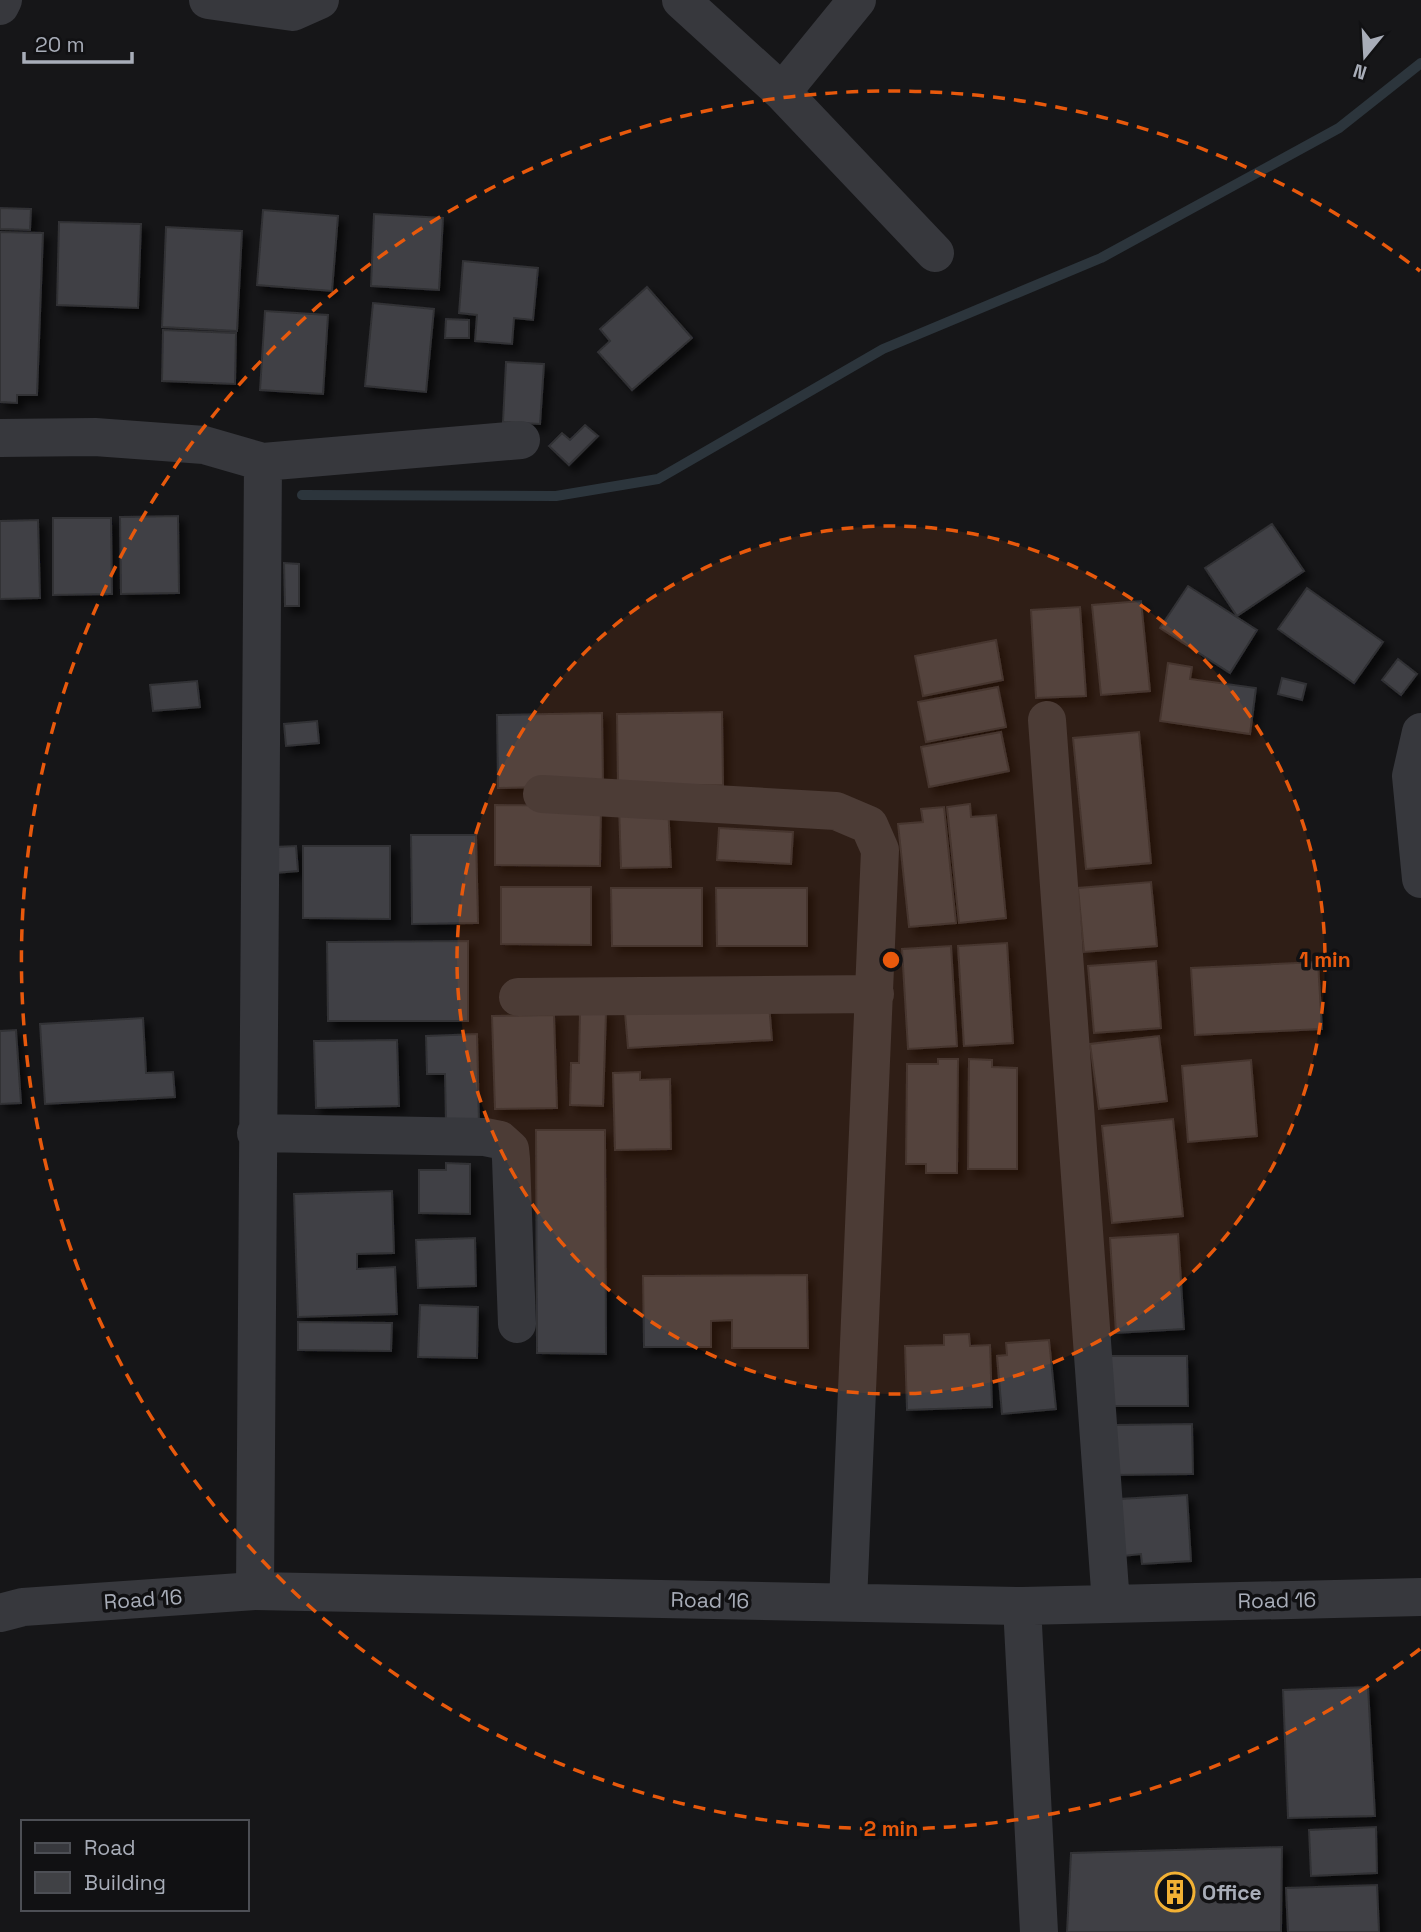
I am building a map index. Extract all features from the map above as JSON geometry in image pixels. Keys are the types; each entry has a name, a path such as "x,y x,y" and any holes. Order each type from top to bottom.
{"street":[{"path":"0,6 3,0"},
{"path":"208,0 293,12 320,0"},
{"path":"681,0 782,92 935,253"},
{"path":"782,92 857,0"},
{"path":"0,438 95,437 205,445 263,462 521,440"},
{"path":"255,1591 256,1133 263,462"},
{"path":"1047,720 1111,1604"},
{"path":"1421,732 1411,776 1421,879"},
{"path":"542,794 836,811 869,825 880,850 848,1602"},
{"path":"518,997 875,994"},
{"path":"256,1133 485,1137 500,1140 510,1149 511,1159 517,1324"},
{"name":"Road 16","path":"0,1612 23,1607 255,1591 1022,1606 1421,1597"},
{"path":"1022,1606 1038,1932"}],"building":[{"path":"0,208 31,209 30,230 0,229"},
{"path":"263,210 338,216 332,291 257,285"},
{"path":"374,214 443,218 439,290 371,286"},
{"path":"59,222 141,224 138,308 57,305"},
{"path":"166,227 242,231 237,331 162,327"},
{"path":"0,232 43,233 37,395 17,395 17,403 0,402"},
{"path":"463,261 538,268 533,320 514,318 512,344 475,341 477,315 459,313"},
{"path":"647,287 692,338 632,390 598,352 610,341 600,329"},
{"path":"373,303 434,309 426,392 365,386"},
{"path":"265,311 328,315 323,394 260,390"},
{"path":"446,319 469,320 469,338 445,338"},
{"path":"163,330 236,333 235,384 162,381"},
{"path":"506,362 544,364 540,424 503,422"},
{"path":"585,425 598,436 569,465 549,446 562,433 570,440"},
{"path":"178,516 179,593 121,594 120,517"},
{"path":"53,518 111,518 112,594 53,595"},
{"path":"38,520 40,598 0,599 0,521"},
{"path":"1272,524 1304,571 1237,616 1205,568"},
{"path":"284,563 299,564 299,606 285,606"},
{"path":"1188,586 1257,630 1230,673 1160,628"},
{"path":"1307,588 1383,642 1354,683 1278,629"},
{"path":"1141,601 1150,691 1101,695 1092,605"},
{"path":"1080,607 1086,696 1036,698 1031,610"},
{"path":"996,640 1003,680 923,696 915,656"},
{"path":"1398,659 1417,674 1401,695 1382,680"},
{"path":"1168,663 1192,667 1190,679 1256,688 1250,734 1160,721"},
{"path":"1282,678 1306,684 1302,700 1278,694"},
{"path":"197,681 200,707 153,711 150,685"},
{"path":"998,687 1006,727 926,742 918,702"},
{"path":"722,712 723,785 618,787 617,714"},
{"path":"602,713 603,786 498,788 497,715"},
{"path":"317,721 319,743 286,746 284,724"},
{"path":"1001,732 1009,771 929,787 921,747"},
{"path":"1139,732 1151,863 1086,869 1073,738"},
{"path":"668,804 671,867 621,868 619,806"},
{"path":"970,804 971,817 996,815 1006,918 959,923 947,807"},
{"path":"495,805 601,806 600,866 495,865"},
{"path":"944,807 956,923 909,927 898,824 923,822 921,809"},
{"path":"719,828 793,832 791,864 717,860"},
{"path":"411,835 476,835 478,923 412,924"},
{"path":"296,846 298,871 276,873 274,847"},
{"path":"303,846 390,846 390,919 303,918"},
{"path":"1151,882 1157,946 1084,952 1078,888"},
{"path":"501,887 591,887 591,945 501,944"},
{"path":"611,888 702,888 702,946 612,946"},
{"path":"716,888 807,888 807,946 717,946"},
{"path":"468,941 468,1021 328,1021 327,942"},
{"path":"1007,943 1013,1043 964,1046 958,946"},
{"path":"951,946 957,1046 908,1049 902,949"},
{"path":"1156,961 1161,1028 1094,1033 1088,966"},
{"path":"1318,962 1322,1029 1195,1035 1191,968"},
{"path":"769,1004 772,1040 628,1048 625,1013"},
{"path":"580,1010 606,1011 603,1106 570,1105 571,1063 579,1063"},
{"path":"554,1015 557,1108 495,1109 492,1016"},
{"path":"143,1018 146,1073 173,1072 175,1097 45,1104 40,1024"},
{"path":"16,1030 21,1103 0,1104 0,1031"},
{"path":"477,1034 479,1124 446,1124 445,1074 427,1074 426,1036"},
{"path":"1159,1036 1167,1101 1099,1109 1090,1044"},
{"path":"397,1040 399,1106 316,1108 314,1041"},
{"path":"938,1059 958,1059 957,1173 926,1173 926,1164 906,1164 907,1064 938,1064"},
{"path":"969,1059 992,1060 992,1067 1017,1068 1017,1169 968,1169"},
{"path":"1251,1060 1257,1136 1188,1142 1182,1066"},
{"path":"640,1072 640,1080 670,1079 671,1149 615,1150 613,1073"},
{"path":"1173,1119 1183,1216 1112,1223 1102,1126"},
{"path":"536,1130 605,1130 606,1354 537,1353"},
{"path":"446,1163 470,1164 470,1214 419,1213 419,1170 446,1170"},
{"path":"392,1191 394,1253 357,1254 357,1269 395,1267 397,1314 298,1317 294,1194"},
{"path":"1178,1234 1184,1329 1116,1333 1110,1238"},
{"path":"475,1238 476,1286 418,1288 416,1240"},
{"path":"807,1275 808,1348 732,1348 732,1320 711,1321 711,1347 644,1347 643,1276"},
{"path":"420,1305 478,1307 477,1358 418,1357"},
{"path":"298,1322 392,1323 391,1351 298,1350"},
{"path":"969,1334 970,1346 990,1345 992,1407 907,1410 905,1346 944,1345 944,1335"},
{"path":"1049,1340 1056,1409 1002,1414 997,1356 1007,1355 1006,1343"},
{"path":"1108,1356 1187,1356 1188,1406 1109,1406"},
{"path":"1192,1424 1193,1474 1114,1475 1113,1425"},
{"path":"1187,1495 1191,1561 1142,1564 1141,1554 1123,1556 1119,1499"},
{"path":"1368,1687 1375,1816 1288,1818 1283,1690"},
{"path":"1376,1827 1377,1873 1311,1876 1309,1830"},
{"name":"Office","path":"1282,1847 1281,1932 1067,1932 1071,1853"},
{"path":"1377,1885 1379,1932 1288,1932 1286,1888"}],"waterway":[{"path":"302,495 556,496 658,479 883,349 1101,258 1339,128 1421,63"}],"place":[{"name":"Office","path":"1175,1892"}]}
